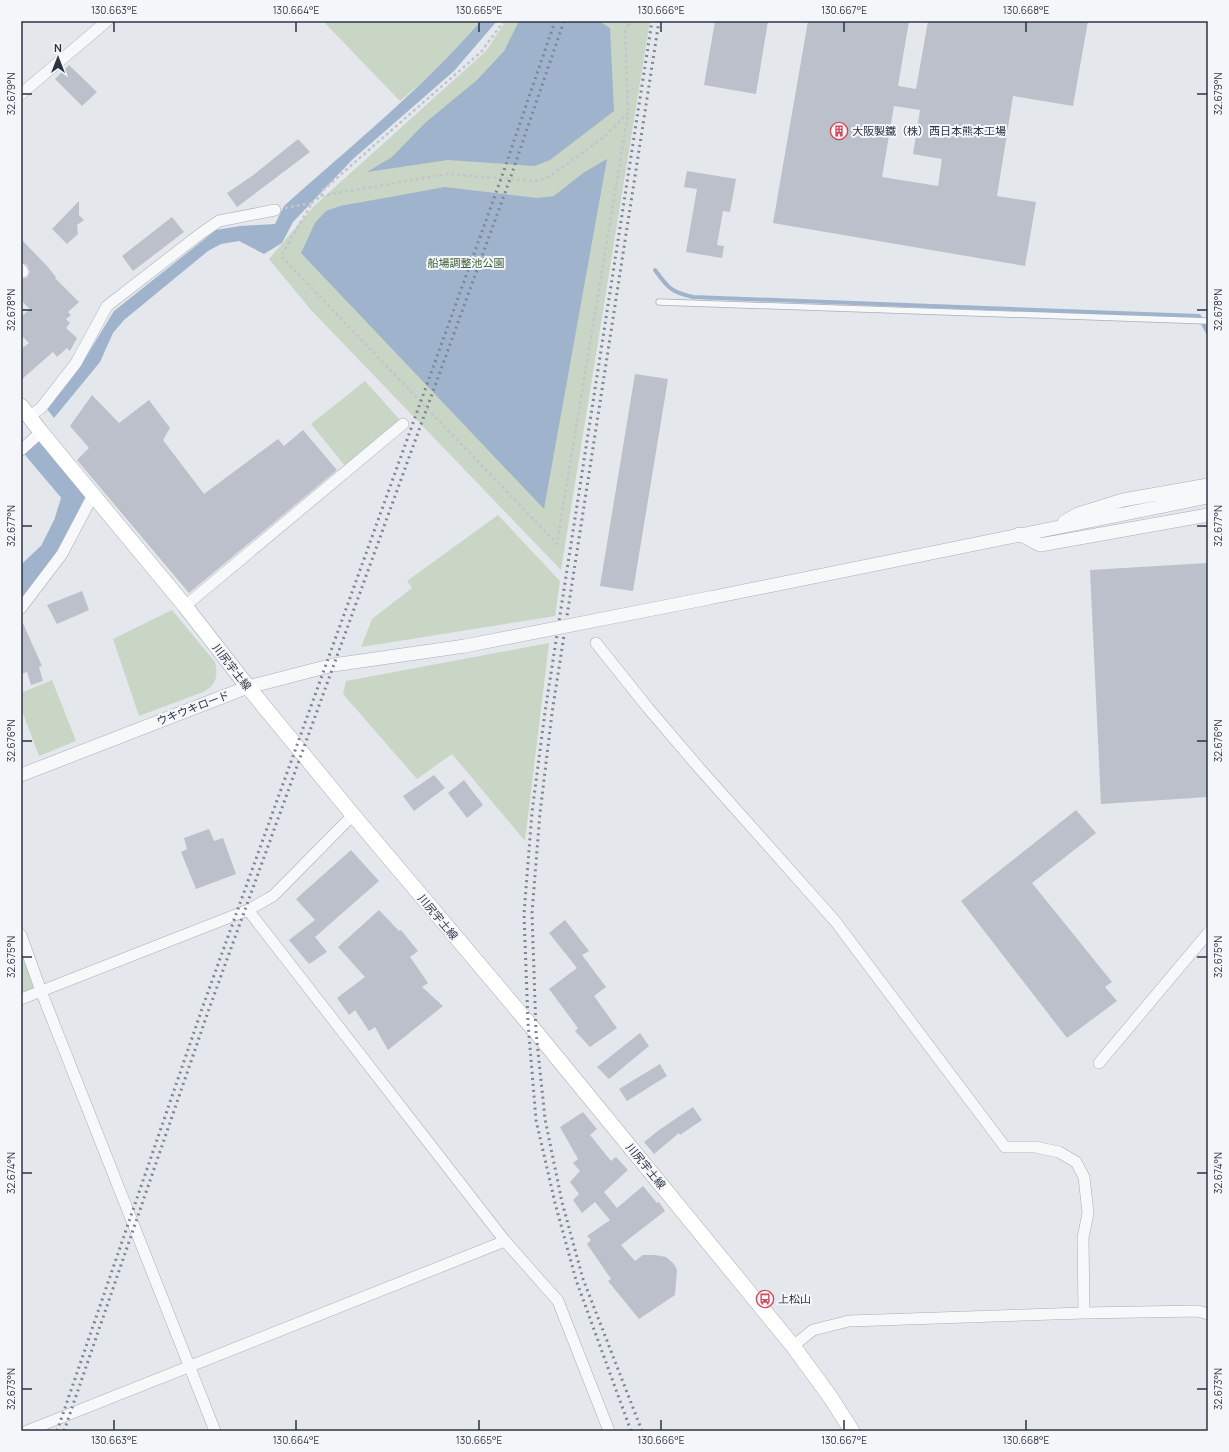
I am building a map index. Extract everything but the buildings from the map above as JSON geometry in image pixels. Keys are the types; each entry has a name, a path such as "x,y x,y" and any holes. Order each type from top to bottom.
{"main road":[{"name":"川尻宇土線","path":"25,411 185,606 248,687 353,815 536,1032 793,1346 831,1398 852,1431"}],"street":[{"path":"21,94 107,21"},
{"path":"25,411 40,408 76,363 107,306 219,221 275,210"},
{"path":"185,606 403,424"},
{"path":"21,450 41,432"},
{"path":"1056,527 1078,514 1123,500 1208,485"},
{"path":"21,608 62,554 93,495"},
{"name":"ウキウキロード","path":"21,775 248,687 333,665 465,646 1208,497"},
{"path":"1019,534 1040,545 1208,515"},
{"path":"596,643 695,764 835,921 1005,1147 1035,1147 1060,1152 1076,1162 1084,1177 1088,1213 1083,1238 1084,1313"},
{"path":"21,999 248,910 274,896 353,815"},
{"path":"248,910 505,1241 558,1301 609,1431"},
{"path":"1099,1063 1208,933"},
{"path":"21,935 215,1431"},
{"path":"27,1431 505,1241"},
{"path":"793,1346 813,1330 849,1321 1198,1310 1208,1314"}],"lane":[{"path":"659,302 1208,321"}],"path":[{"path":"321,196 323,190 481,52 504,21"},
{"path":"623,21 628,25"},
{"path":"628,113 604,137 550,176 536,181 447,174 321,196 312,203 282,256 558,544 628,113 625,30 628,25 634,21"},
{"path":"275,210 312,203"}],"green space":[{"path":"323,21 480,21 460,50 400,101"},
{"name":"船場調整池公園","path":"506,21 650,21 561,570 311,310 269,259 314,206 486,51"},
{"path":"365,381 401,421 346,467 311,424"},
{"path":"498,515 560,581 555,616 361,647 372,619 412,588 407,581"},
{"path":"172,610 215,662 215,680 208,689 203,692 139,716 113,639"},
{"path":"549,643 525,841 452,754 417,779 343,694 346,681"},
{"path":"52,680 76,741 39,756 21,708 21,693"},
{"path":"21,949 35,988 21,994"}],"water":[{"path":"481,21 497,21 454,71 353,159 293,222 282,243 264,254 239,241 221,244 208,251 124,320 113,333 100,362 54,418 47,409 78,370 114,311 216,230 240,226 275,224 284,206 410,94"},
{"path":"519,21 599,21 610,28 614,111 550,160 535,166 448,160 367,172 392,157 425,123 477,80 504,51"},
{"path":"607,159 544,509 301,253 315,223 326,211 340,206 445,187 537,198 554,196 583,173"}],"waterway":[{"path":"655,270 663,281 675,291 693,297 1199,316 1208,333"},
{"path":"21,584 33,569 51,552 65,524 74,495 35,449"}],"railway":[{"path":"57,1431 203,1006 502,176 555,21"},
{"path":"64,1431 209,1009 510,179 564,21"},
{"path":"631,1431 576,1280 555,1203 536,1120 528,1023 524,914 532,812 545,712 652,21"},
{"path":"642,1431 583,1279 562,1202 545,1119 536,1032 532,913 540,813 552,713 659,21"}],"place":[{"name":"大阪製鐵（株）西日本熊本工場","path":"839,131"},
{"name":"上松山","path":"765,1299"}]}
